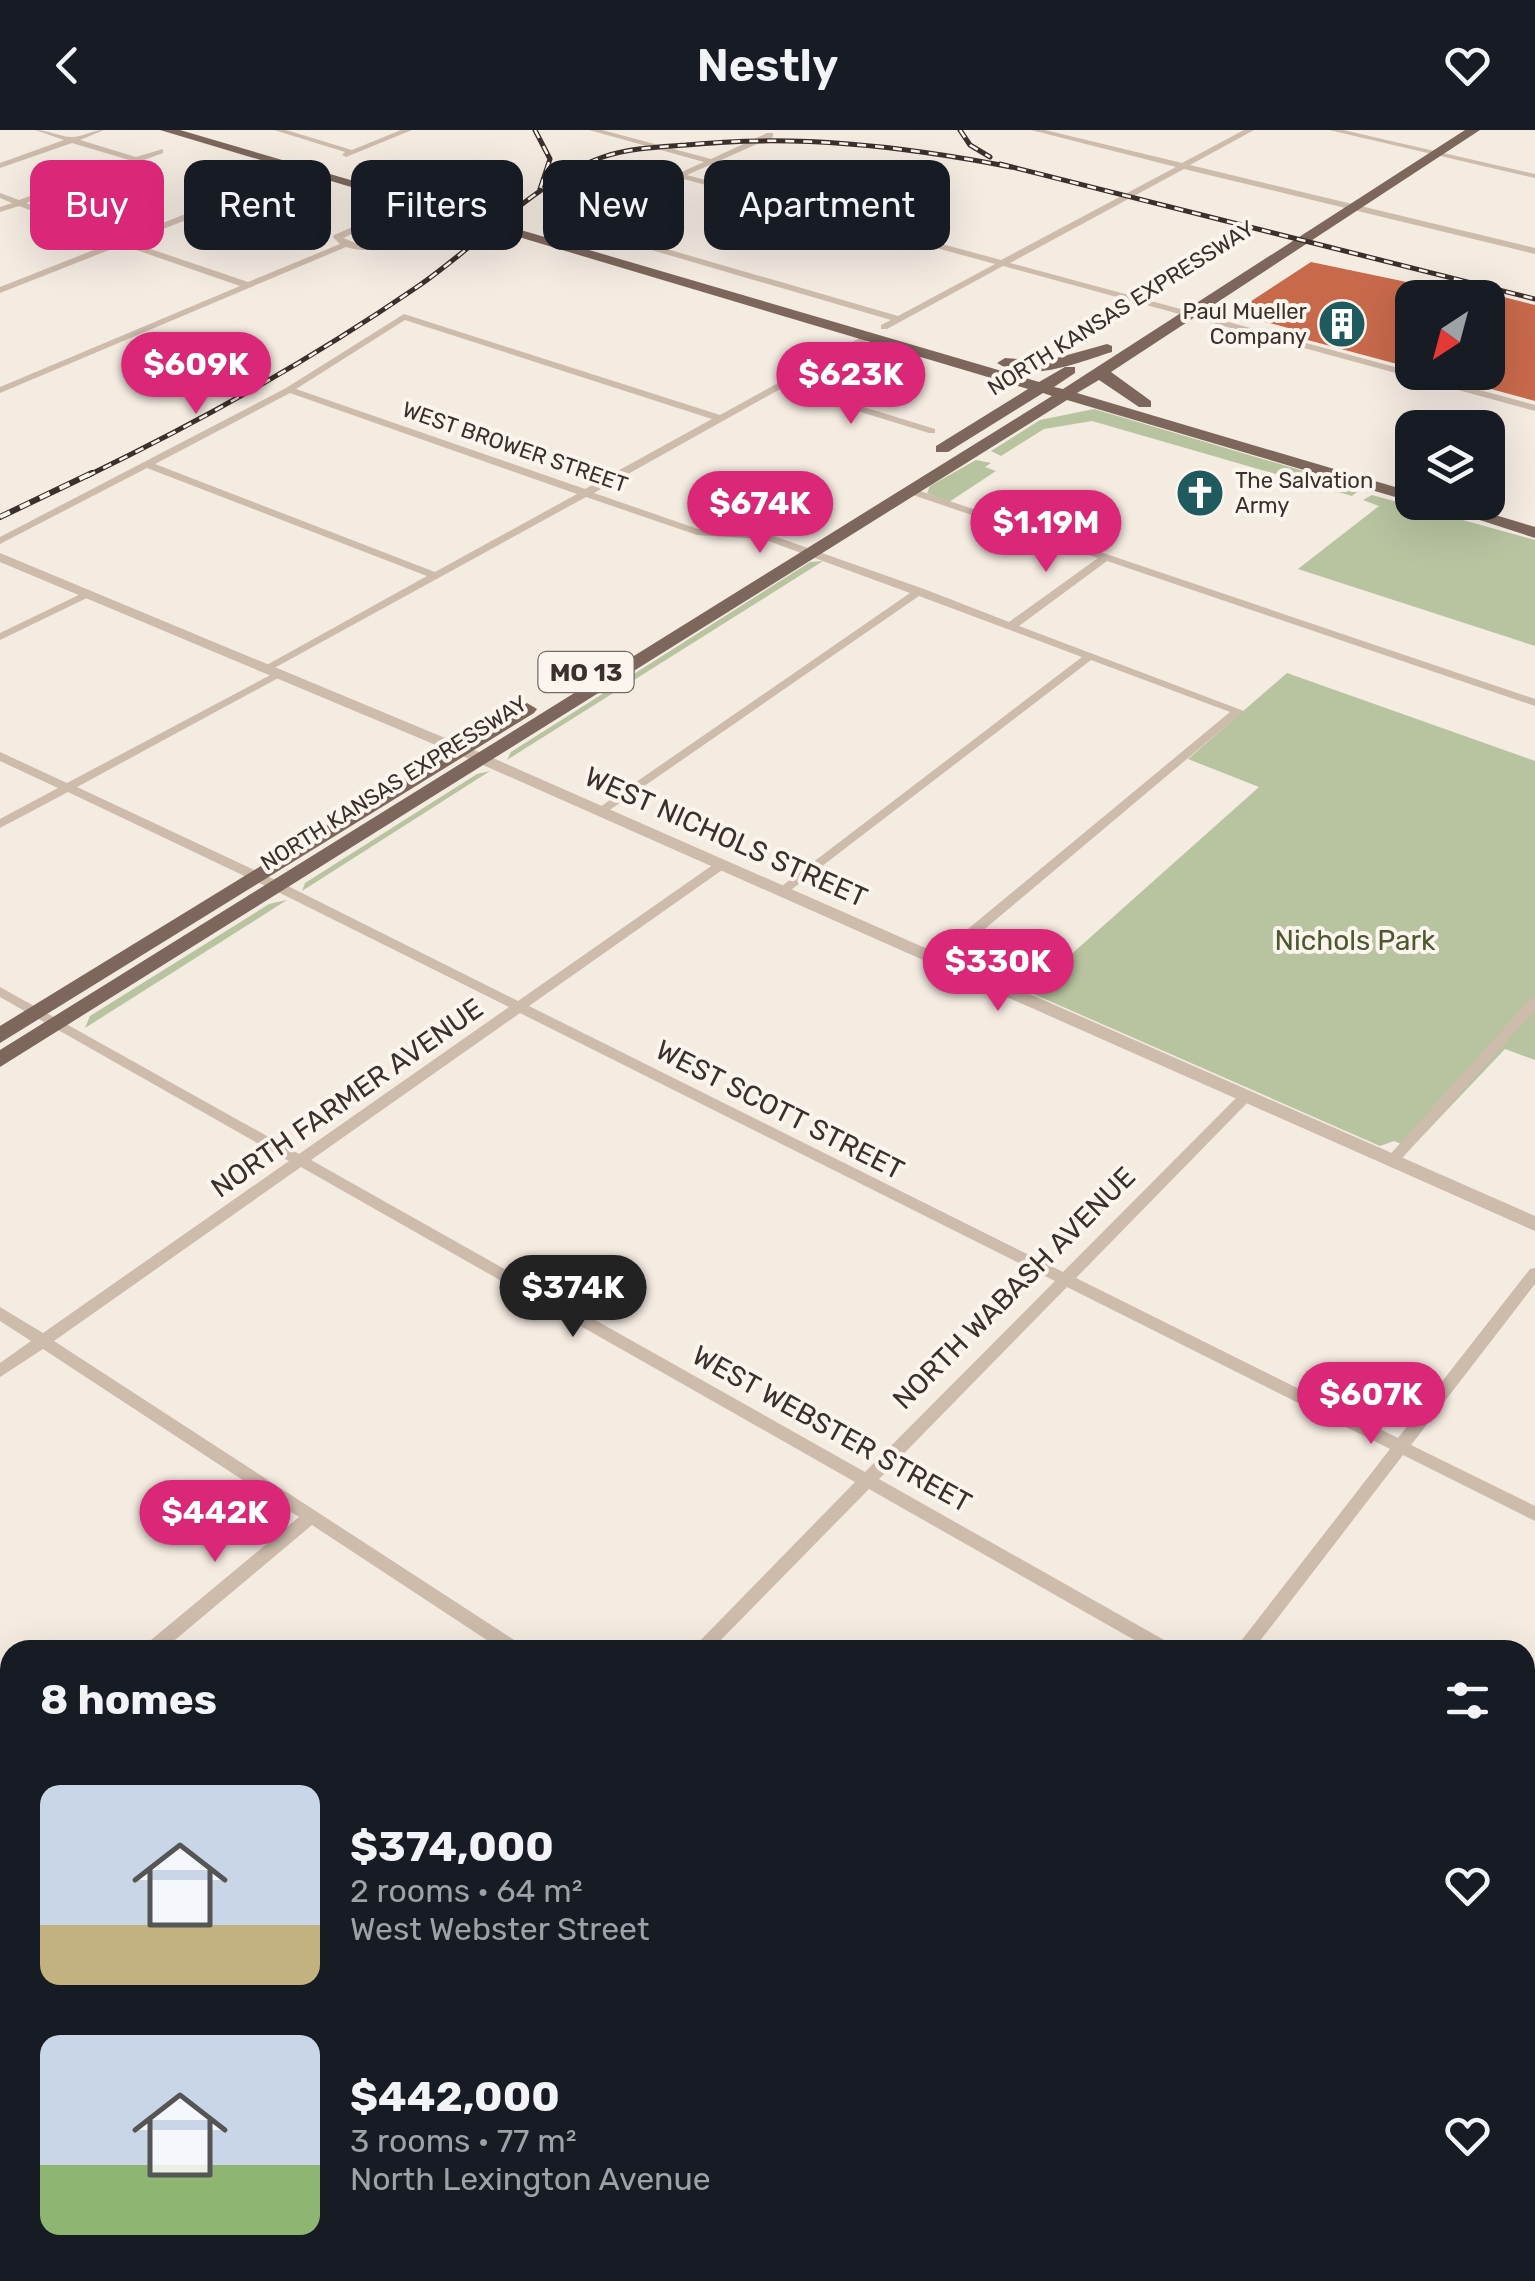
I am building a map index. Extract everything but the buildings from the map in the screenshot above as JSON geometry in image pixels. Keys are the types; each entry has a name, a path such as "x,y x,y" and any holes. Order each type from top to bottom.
{"main road":[{"path":"166,130 351,183"},
{"path":"197,130 1005,363 1110,407 1395,491"},
{"name":"NORTH KANSAS EXPRESSWAY","path":"1428,152 1453,130"},
{"name":"NORTH KANSAS EXPRESSWAY","path":"0,1060 49,1017 800,548 1018,401 1104,370 1182,312 1344,204 1428,152 1474,130"},
{"path":"523,231 884,327 1008,386 1018,401"},
{"name":"NORTH KANSAS EXPRESSWAY","path":"800,548 908,490 1017,423 1107,349 1182,312"},
{"path":"1005,363 1048,366 1107,349"},
{"path":"963,363 1145,404 1395,480"},
{"path":"1104,370 1102,376 1108,383 1145,404"},
{"path":"1017,423 1071,406 1110,407"},
{"path":"1505,512 1535,521"},
{"path":"1492,520 1535,533"},
{"name":"NORTH KANSAS EXPRESSWAY","path":"0,1036 49,1017"}],"street":[{"path":"39,130 134,159"},
{"path":"0,166 100,130"},
{"path":"278,130 348,154 408,130"},
{"path":"593,130 705,160"},
{"path":"1035,130 1535,251"},
{"path":"0,824 585,492 1250,130"},
{"path":"1333,130 1535,176"},
{"path":"716,160 770,135"},
{"path":"0,210 160,150"},
{"path":"684,177 1535,408"},
{"path":"0,195 30,208"},
{"path":"351,233 340,234 340,241 351,245"},
{"path":"0,390 346,244"},
{"path":"0,290 103,250"},
{"path":"142,250 250,286"},
{"path":"650,250 884,327"},
{"path":"0,541 289,390 404,318 719,418"},
{"path":"782,384 932,431"},
{"name":"WEST BROWER STREET","path":"289,390 708,535 760,536 800,548 1238,711 938,961"},
{"path":"148,466 435,576"},
{"path":"908,490 1535,704"},
{"name":"WEST NICHOLS STREET","path":"0,557 470,754 1535,1224"},
{"path":"1011,626 1105,558"},
{"path":"600,812 920,591"},
{"path":"0,637 87,594"},
{"path":"783,892 1090,656"},
{"name":"WEST SCOTT STREET","path":"0,756 267,881 1535,1514"},
{"name":"NORTH FARMER AVENUE","path":"0,1372 721,865"},
{"name":"WEST WEBSTER STREET","path":"0,991 1149,1640"},
{"path":"1391,1162 1535,1002"},
{"name":"NORTH WABASH AVENUE","path":"710,1640 1245,1097"},
{"path":"1251,1640 1535,1273"},
{"path":"0,1312 501,1640"},
{"path":"163,1640 310,1517"}],"green space":[{"path":"1094,409 1351,485 1357,492 1352,496 1092,421 1044,429 1001,456 991,451 1040,420"},
{"path":"976,460 991,463 985,467 996,471 949,502 927,493 930,486"},
{"path":"1372,495 1395,501 1395,520 1463,520 1535,540 1535,646 1298,569 1379,506 1363,500"},
{"path":"823,561 507,760 511,752 810,562"},
{"name":"Nichols Park","path":"1287,673 1535,761 1535,1060 1505,1049 1411,1148 1394,1141 1380,1146 1029,992 1259,787 1188,759"},
{"path":"490,771 302,891 305,883 477,774"},
{"path":"287,900 85,1028 90,1016 269,904"}],"railway":[{"path":"535,130 550,159 540,189"},
{"path":"960,130 970,145 990,157"},
{"path":"87,476 297,364 439,271 554,181 603,157 665,146 768,141 889,148 1011,167"},
{"path":"1000,164 1535,299"},
{"path":"0,517 92,473"}],"place":[{"name":"Paul Mueller Company","path":"1342,324"},
{"name":"The Salvation Army","path":"1200,493"}]}
